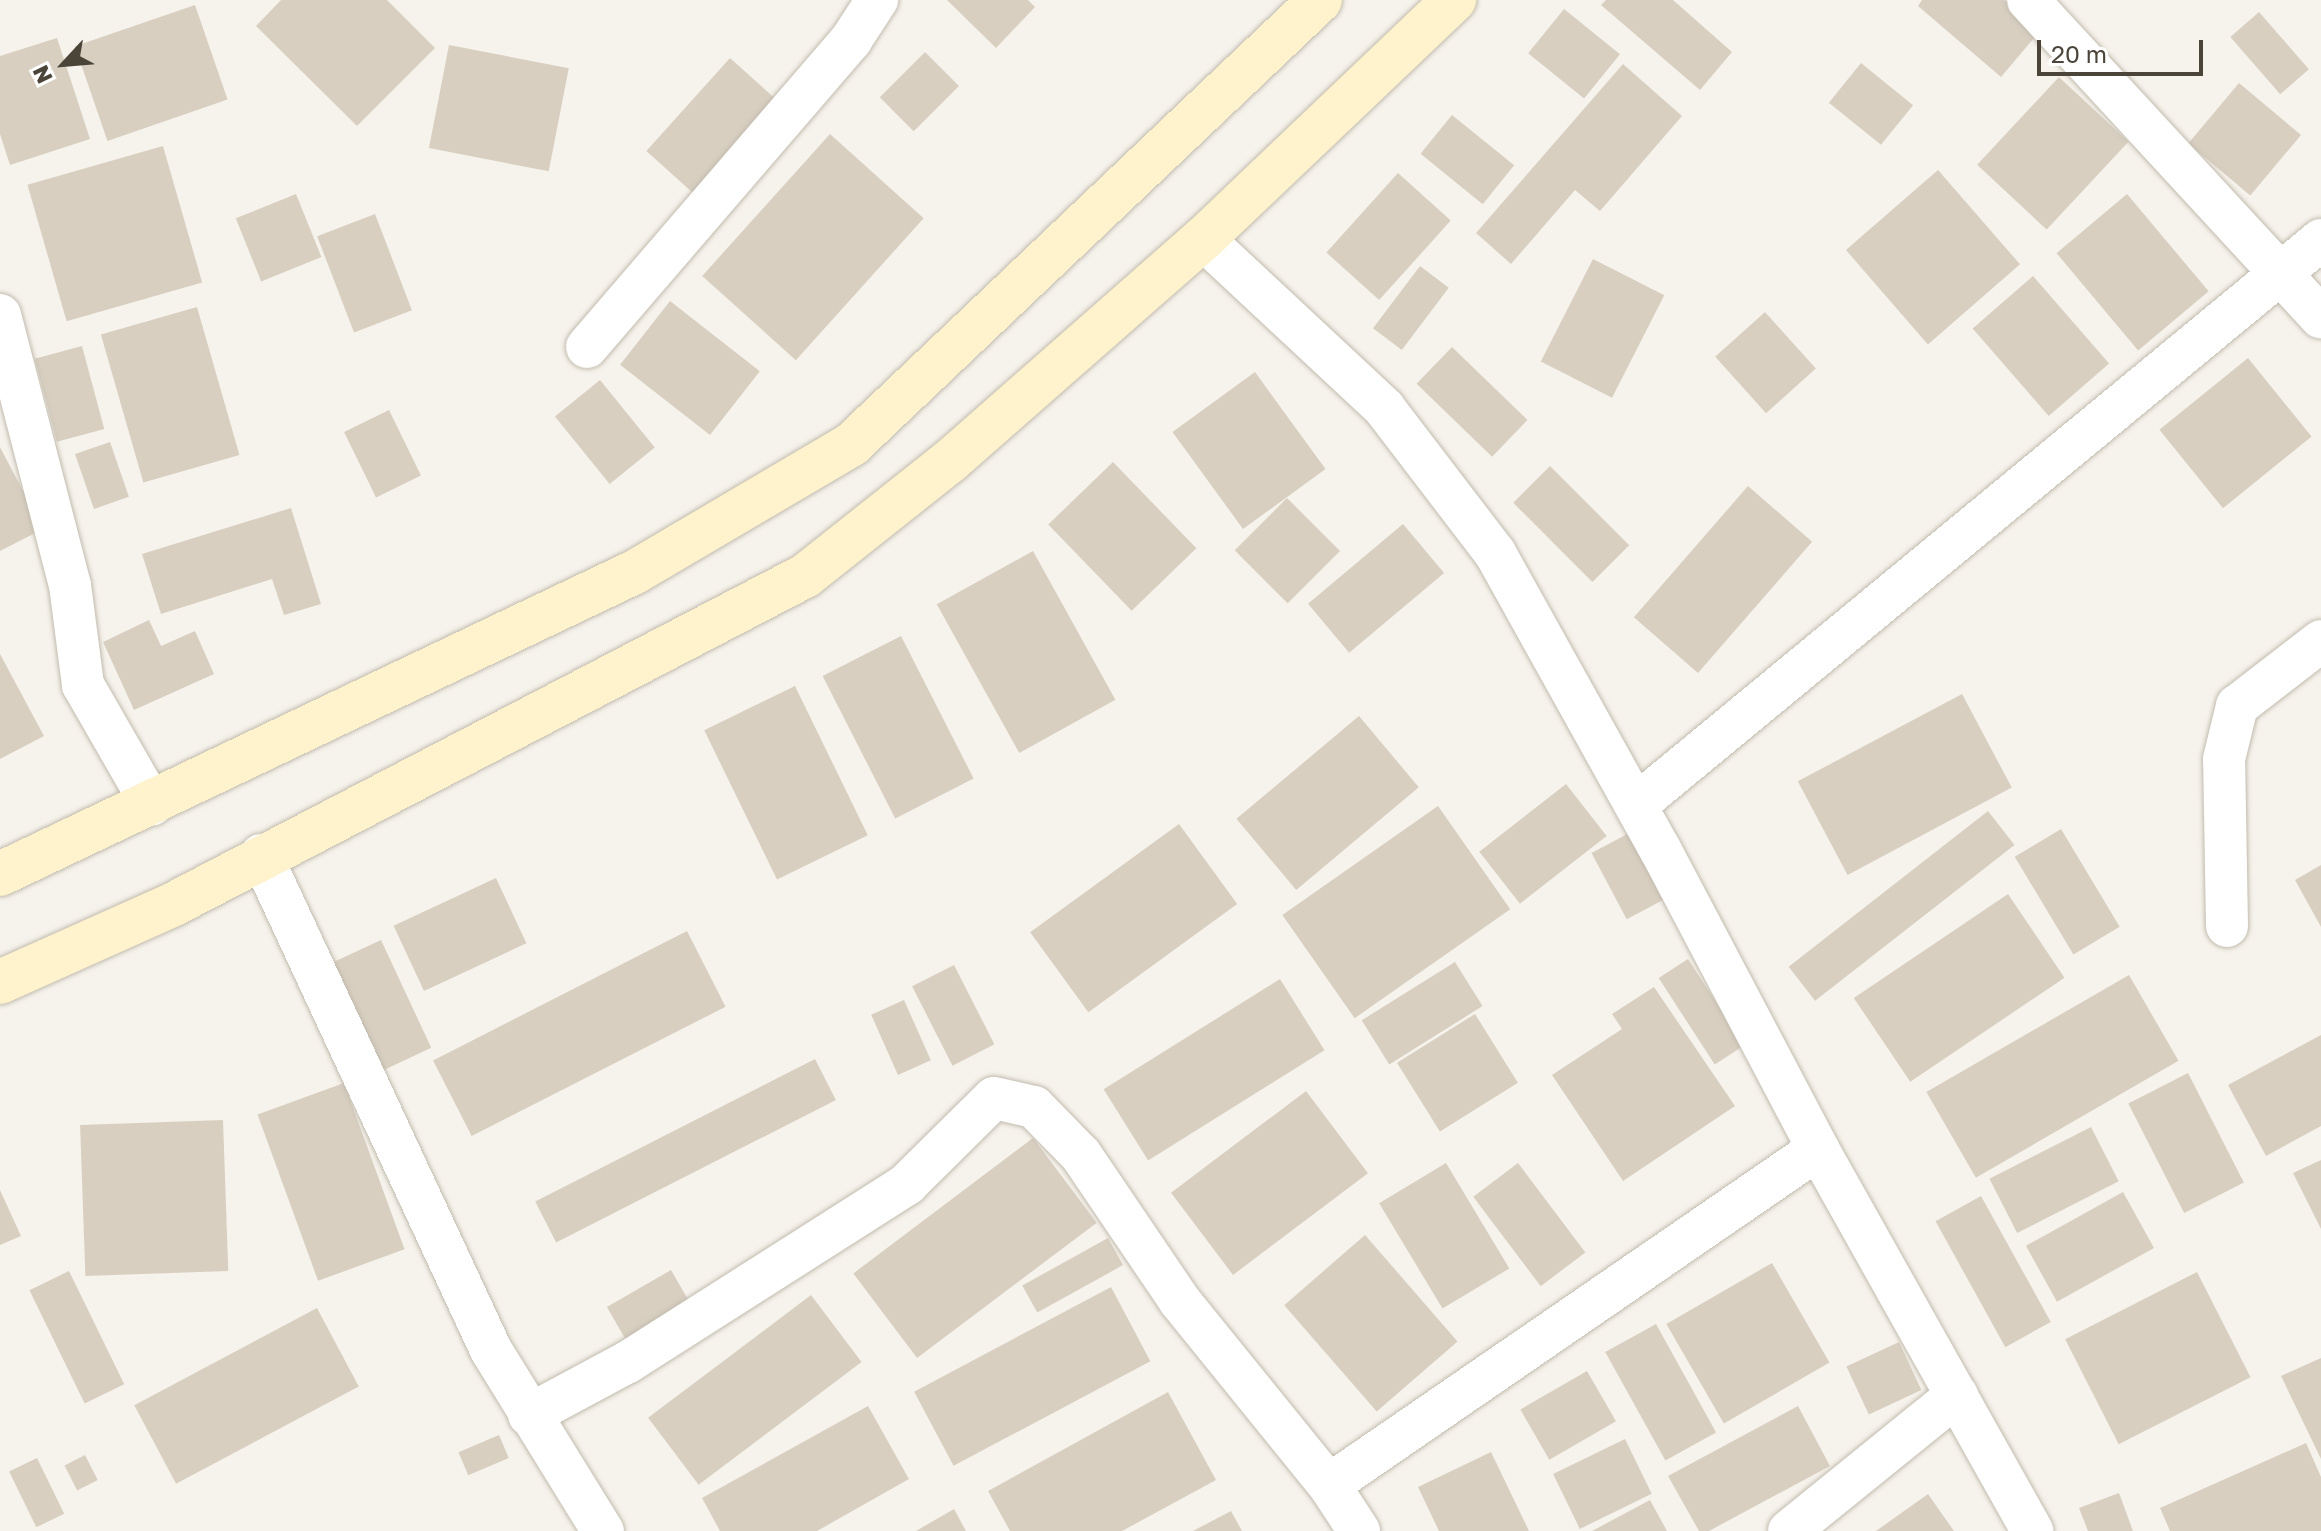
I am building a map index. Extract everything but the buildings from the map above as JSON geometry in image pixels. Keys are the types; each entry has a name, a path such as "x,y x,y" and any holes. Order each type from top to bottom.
{"main road":[{"path":"0,874 152,805 635,572 852,444 1320,0"},
{"path":"0,982 174,904 261,855 805,576 949,462 1203,239 1454,0"}],"street":[{"path":"587,347 851,40 877,0"},
{"path":"2028,0 2321,317"},
{"path":"1203,239 1384,408 1495,553 1636,805 1818,1149 2032,1531"},
{"path":"1636,805 2283,276 2321,240"},
{"path":"0,315 70,585 83,685 152,805"},
{"path":"2227,926 2224,759 2237,706 2321,641"},
{"path":"261,855 491,1350 603,1531"},
{"path":"529,1415 628,1362 907,1184 994,1098 1034,1107 1081,1155 1179,1300 1329,1485 1359,1531"},
{"path":"1329,1485 1818,1149"},
{"path":"1789,1531 1957,1395"}]}
